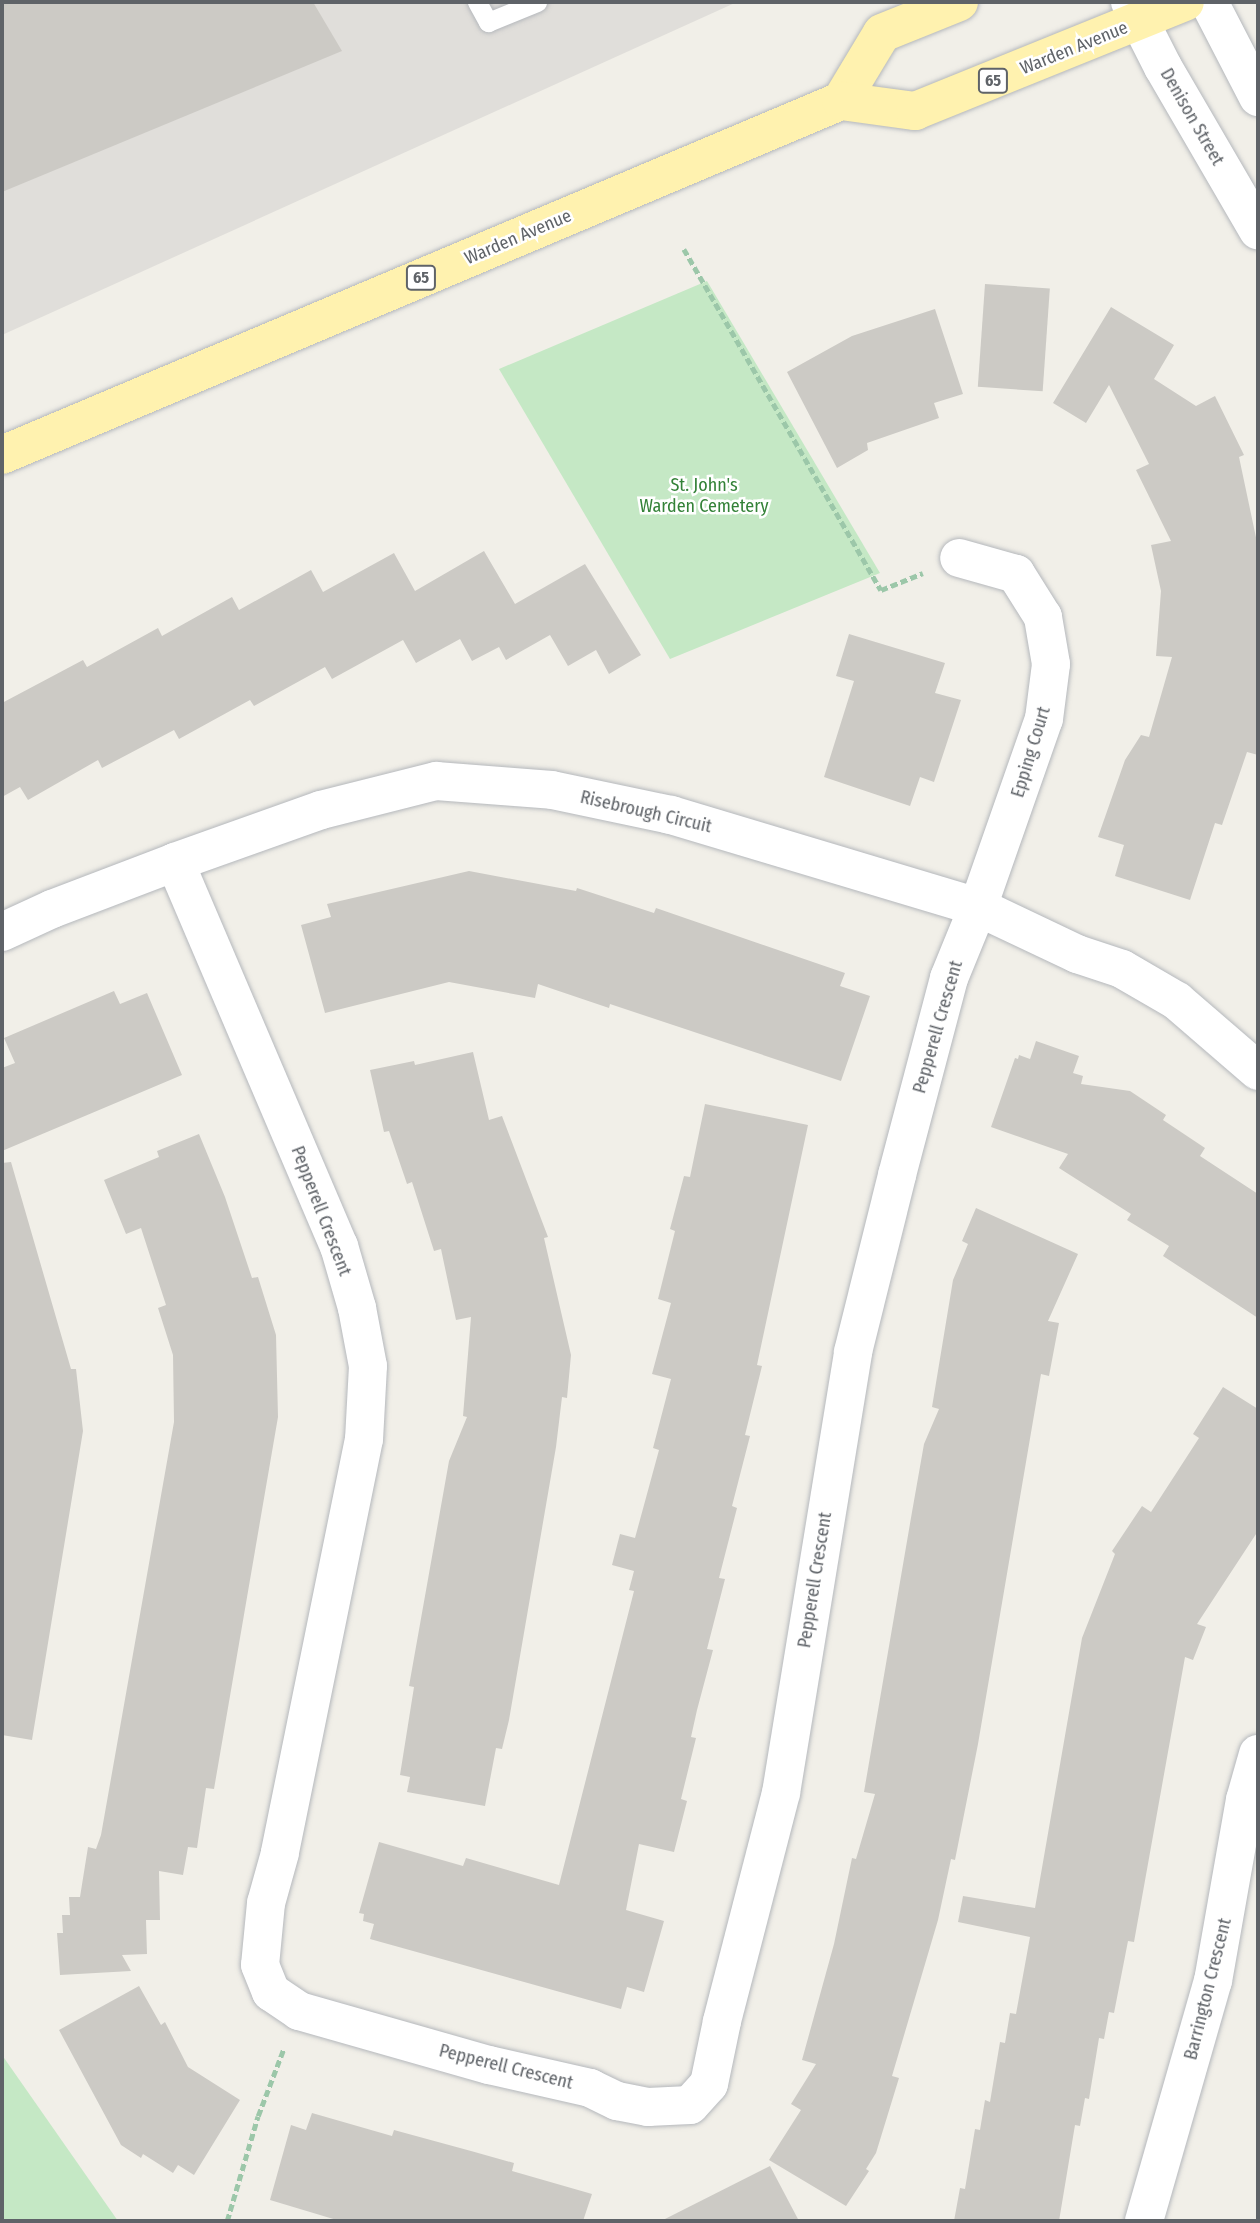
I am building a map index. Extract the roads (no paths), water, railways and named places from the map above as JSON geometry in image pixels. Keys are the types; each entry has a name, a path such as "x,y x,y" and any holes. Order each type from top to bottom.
{"main road":[{"path":"841,101 882,33 958,2"},
{"name":"Warden Avenue","path":"2,455 841,101 915,111 1135,12 1185,2"}],"street":[{"path":"1209,2 1258,97"},
{"name":"Denison Street","path":"1135,12 1258,230"},
{"name":"Epping Court","path":"959,558 1016,574 1043,617 1051,664 1044,719 978,907"},
{"name":"Risebrough Circuit","path":"2,932 52,909 321,810 436,781 552,790 671,815 978,907 1077,954 1122,969 1177,1001 1258,1071"},
{"name":"Pepperell Crescent","path":"175,862 339,1246 357,1308 368,1366 364,1439 280,1853 266,1903 260,1965 271,1993 299,2011 489,2065 590,2088 617,2101 648,2107 690,2105 709,2084 722,2021 780,1793 853,1352 949,978 978,907"},
{"name":"Barrington Crescent","path":"1144,2221 1213,1981 1245,1800 1258,1754"}],"lane":[{"path":"477,2 488,22 537,2"}],"park label":[{"name":"St. John's Warden Cemetery","path":"704,496"}]}
